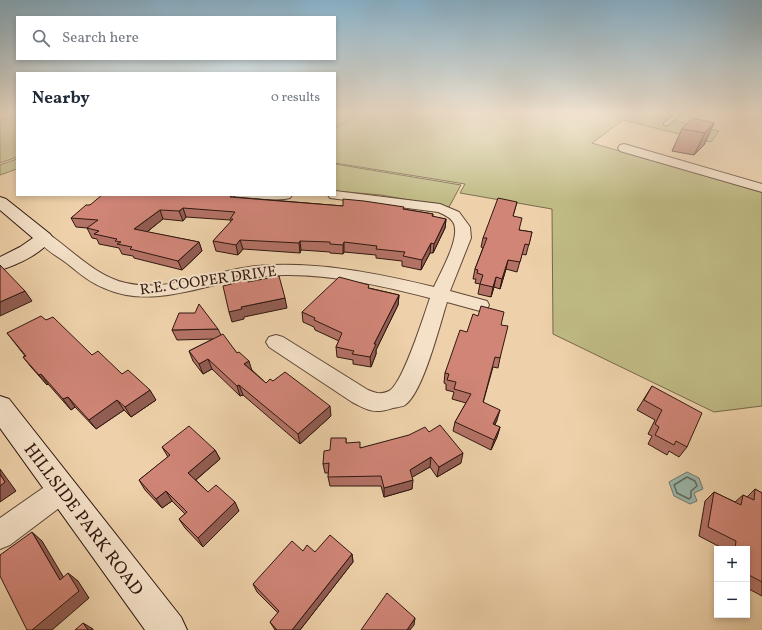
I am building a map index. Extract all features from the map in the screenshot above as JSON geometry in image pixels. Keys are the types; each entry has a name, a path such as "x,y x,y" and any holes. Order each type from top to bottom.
{"street":[{"path":"624,148 762,188"},
{"path":"276,342 350,391 372,402 385,402 397,398 407,386 419,357 440,294 464,232 462,222 453,213 440,208 336,195"},
{"path":"220,196 258,196"},
{"path":"0,202 44,238 27,251 0,264"},
{"name":"R.E. COOPER DRIVE","path":"44,238 101,280 127,289 151,291 190,285 252,272 294,270 346,275 440,294 480,305"},
{"name":"HILLSIDE PARK ROAD","path":"0,407 168,630"},
{"path":"0,535 62,490"}],"shaded area":[{"path":"0,142 16,142 16,157 0,163"},
{"path":"336,142 593,142 762,192 762,406 714,412 553,334 552,209 460,193 465,184 336,163"},
{"path":"16,159 16,169 0,175 0,165"},
{"path":"336,164 461,185 449,207 381,195 336,191"}],"water":[{"path":"687,472 699,478 703,489 694,493 697,501 690,504 674,496 669,482"}],"building":[{"path":"101,196 232,196 230,197 343,206 343,199 404,207 403,209 433,214 432,216 446,219 434,244 431,243 422,260 403,256 405,252 376,249 377,246 344,242 343,245 330,244 330,242 300,241 299,243 240,240 236,245 213,241 233,219 230,219 235,212 183,208 179,211 160,210 134,229 199,242 178,261 130,249 132,247 117,244 121,242 115,241 117,239 94,234 99,231 87,228 98,220 71,218 86,205 90,205"},
{"path":"498,198 517,202 513,216 522,218 519,230 532,232 529,245 525,244 520,262 508,260 502,279 496,277 493,287 480,284 483,275 477,273 478,270 475,269 487,238 483,238"},
{"path":"0,265 25,291 0,302"},
{"path":"245,274 248,282 279,276 285,298 241,307 242,309 229,312 223,286 235,283 233,277"},
{"path":"339,277 369,285 368,288 399,295 374,344 376,344 370,357 352,354 354,351 336,347 342,333 314,320 315,318 302,312"},
{"path":"199,304 218,329 172,330 179,313 195,313"},
{"path":"481,306 504,312 501,325 508,326 500,358 495,357 483,402 500,410 493,424 500,427 494,440 455,422 471,394 454,389 456,382 447,380 449,374 445,373 460,330 467,332 473,314 478,316"},
{"path":"41,316 46,320 53,317 92,355 98,351 122,374 128,370 150,390 125,407 117,400 89,420 68,397 63,399 41,374 39,375 23,357 26,356 7,333"},
{"path":"223,334 237,353 239,352 249,361 244,364 266,383 270,379 273,381 285,372 330,406 298,434 239,385 237,386 208,359 199,364 189,351"},
{"path":"652,386 702,413 687,447 676,441 674,445 655,435 659,427 655,424 662,410 644,400"},
{"path":"440,425 463,453 439,467 431,457 410,470 413,480 384,488 381,476 328,477 329,463 323,464 324,451 330,450 331,438 346,438 346,443 360,442 360,448 409,435 425,427 429,432"},
{"path":"189,426 215,450 188,473 208,492 216,485 235,502 198,538 179,519 187,512 166,491 156,499 139,480 170,455 162,447"},
{"path":"0,474 5,482 0,486"},
{"path":"755,489 762,493 762,582 750,576 750,546 735,546 736,541 708,527 714,492 741,505 743,495 754,500"},
{"path":"32,532 60,580 68,573 79,591 32,630 27,630 0,576 0,555"},
{"path":"330,535 352,554 292,630 277,630 270,622 279,611 253,584 292,541 303,551 307,545 315,552"},
{"path":"387,593 415,618 407,630 361,630"},
{"path":"83,623 88,630 75,630"}]}
